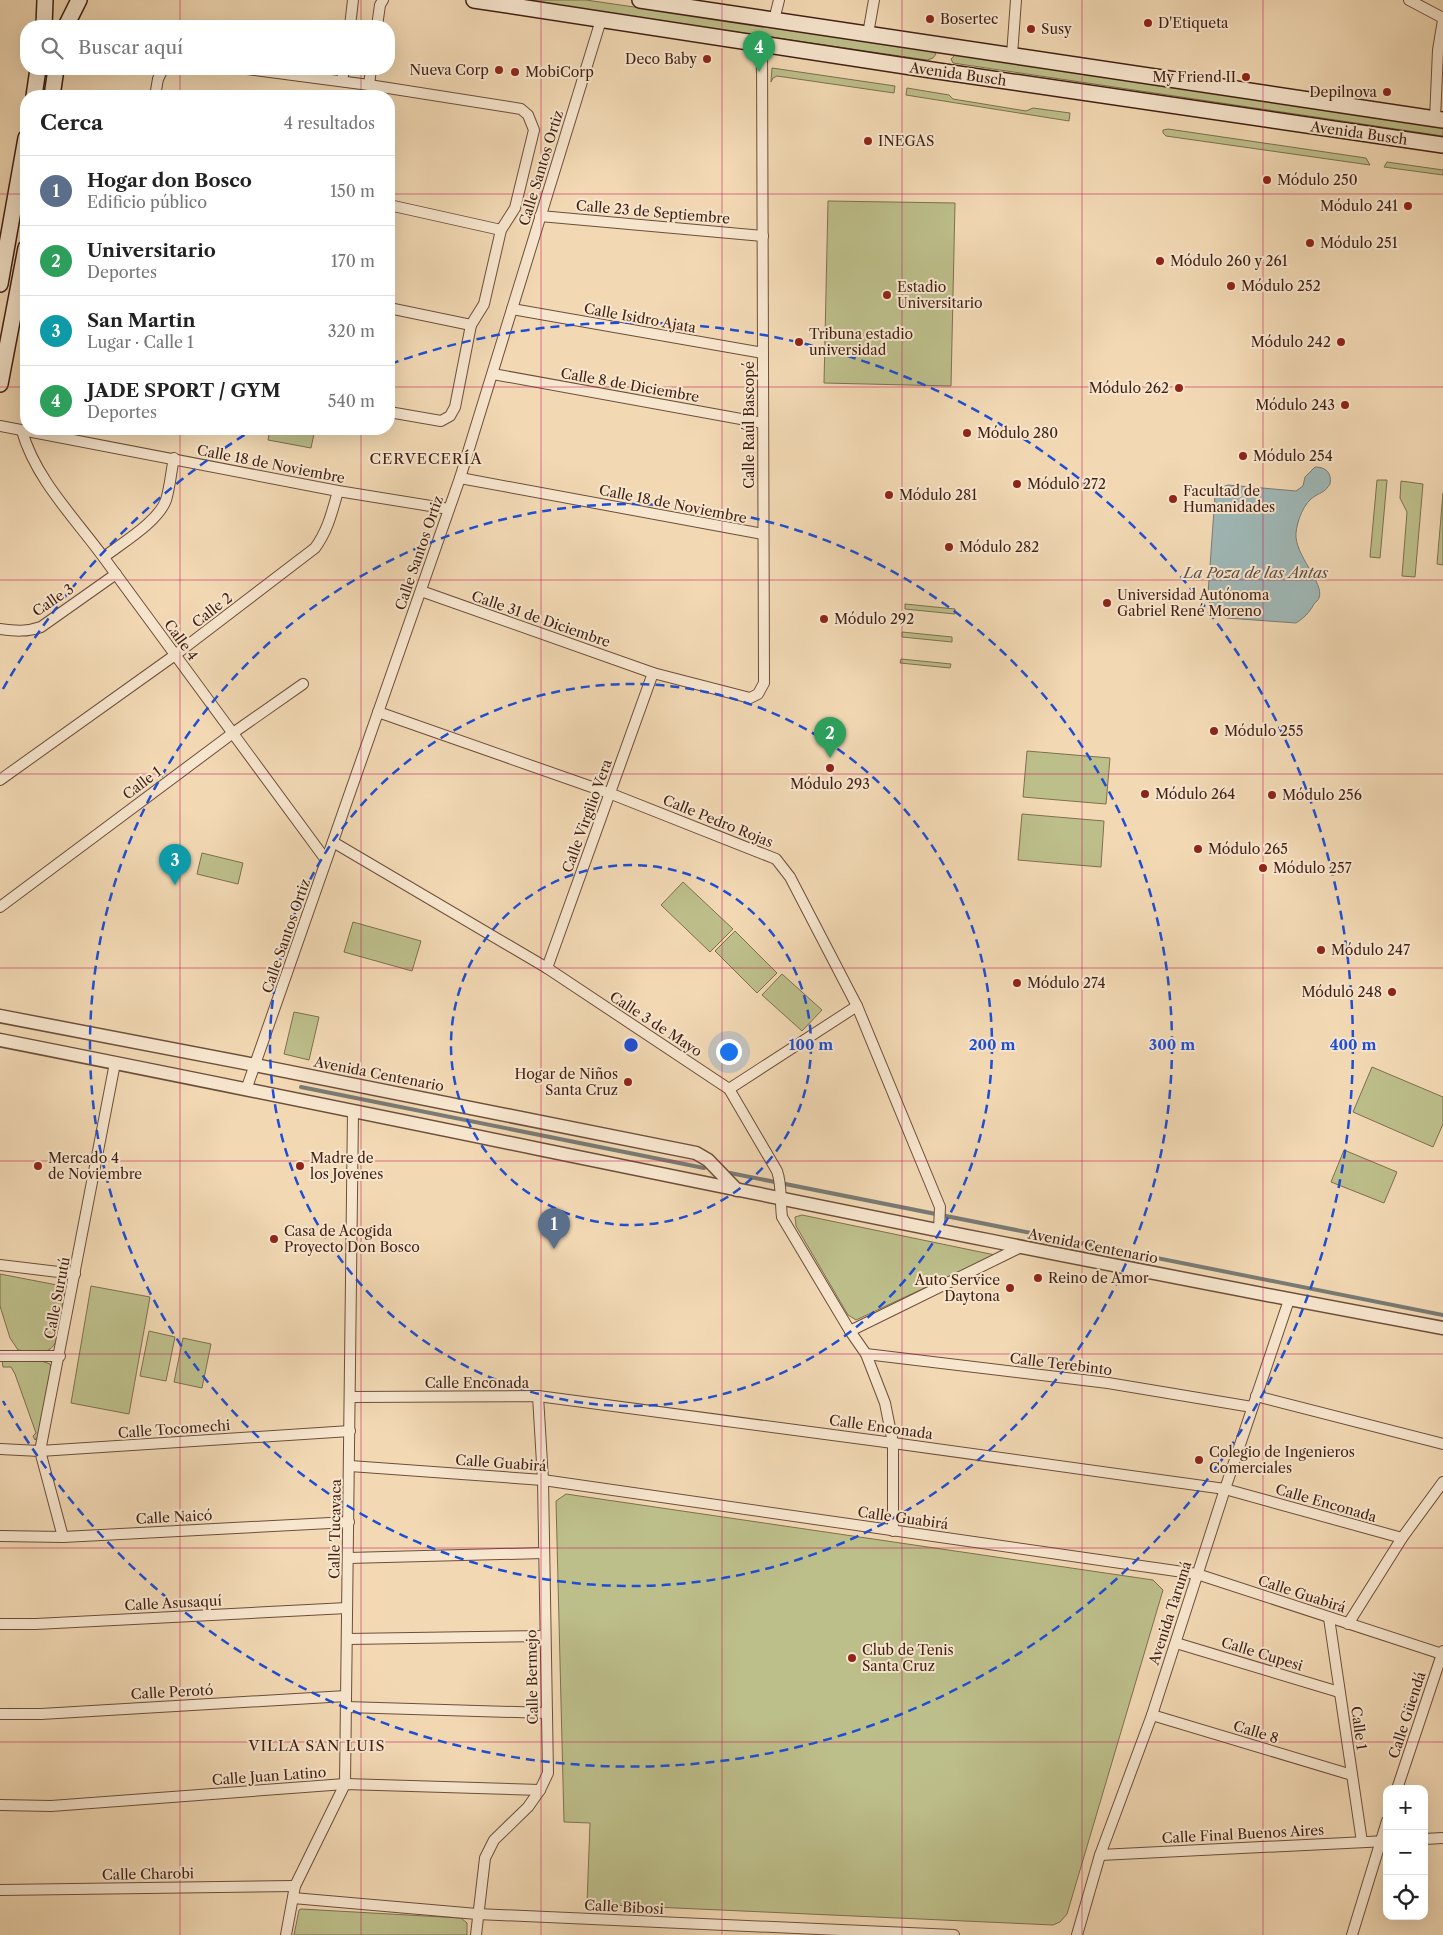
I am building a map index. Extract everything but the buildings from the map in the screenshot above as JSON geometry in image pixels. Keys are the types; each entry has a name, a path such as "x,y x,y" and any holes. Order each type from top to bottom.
{"main road":[{"path":"44,20 45,0"},
{"path":"69,20 80,0"},
{"name":"Avenida Busch","path":"474,0 938,71 1443,145"},
{"name":"Avenida Busch","path":"640,0 690,4 774,20 1439,120"},
{"path":"938,71 942,45"},
{"path":"35,90 37,75"},
{"path":"53,90 55,75"},
{"path":"0,284 2,263 20,169"},
{"path":"0,384 5,331 20,272"}],"street":[{"path":"351,20 353,0"},
{"path":"378,20 383,0"},
{"path":"774,20 779,0"},
{"path":"868,34 874,0"},
{"path":"1012,55 1016,0"},
{"path":"1410,0 1443,19 1438,50 1439,120"},
{"name":"Calle Santos Ortiz","path":"246,1090 460,478 601,20"},
{"name":"Calle Raúl Bascopé","path":"653,673 750,698 758,694 764,684 762,44"},
{"path":"156,90 160,75"},
{"path":"294,75 521,109 528,116 534,130 515,208 501,230 484,304 472,324 455,407 450,416 441,421 395,413"},
{"path":"342,81 343,75"},
{"path":"369,85 370,75"},
{"path":"395,206 501,230"},
{"name":"Calle 23 de Septiembre","path":"540,216 763,236"},
{"path":"395,309 472,324"},
{"name":"Calle Isidro Ajata","path":"512,309 763,353"},
{"name":"Calle 8 de Diciembre","path":"493,374 763,423"},
{"name":"Calle 18 de Noviembre","path":"0,426 20,431"},
{"name":"Calle 4","path":"23,435 26,446 55,495 104,557 326,860"},
{"name":"Calle 18 de Noviembre","path":"45,435 174,458 338,491 449,509"},
{"path":"104,557 153,520 160,511 166,500 174,458"},
{"name":"Calle 18 de Noviembre","path":"460,478 763,534"},
{"name":"Calle 2","path":"0,780 175,655 315,548 324,535 330,521 338,491"},
{"name":"Calle 3","path":"0,629 20,631 31,630 41,626 116,574"},
{"name":"Calle 31 de Diciembre","path":"421,591 653,673"},
{"name":"Calle Virgilio Vera","path":"547,968 653,673"},
{"name":"Calle 1","path":"0,906 233,733 303,684"},
{"name":"Calle Pedro Rojas","path":"378,712 610,793 776,859 790,877 857,1006 940,1207 940,1224"},
{"name":"Calle 3 de Mayo","path":"333,842 547,968 729,1089 777,1171 782,1216 866,1354 885,1403 893,1443 893,1530"},
{"path":"729,1089 857,1006"},
{"name":"Avenida Centenario","path":"0,1016 255,1064 696,1153 708,1160 737,1190"},
{"name":"Avenida Centenario","path":"0,1040 737,1190 780,1190 940,1224 1021,1247 1289,1300 1443,1328"},
{"name":"Calle Surutú","path":"63,1537 40,1451 60,1356 115,1063"},
{"name":"Calle Tucavaca","path":"286,1935 295,1886 345,1784 353,1111"},
{"path":"850,1330 1021,1247"},
{"path":"0,1265 75,1274"},
{"name":"Avenida Tarumá","path":"1077,1935 1100,1855 1152,1715 1225,1489 1289,1300"},
{"name":"Calle Terebinto","path":"866,1354 1108,1383 1252,1408"},
{"path":"0,1356 60,1356"},
{"name":"Calle Enconada","path":"350,1397 538,1396 893,1443 1225,1489 1402,1538"},
{"name":"Calle Bermejo","path":"476,1935 485,1858 494,1840 528,1807 540,1790 548,1773 544,1553 538,1396"},
{"path":"1256,1396 1443,1444"},
{"name":"Calle Tocomechi","path":"0,1448 40,1451 350,1431"},
{"name":"Calle Guabirá","path":"350,1466 542,1480 1197,1574 1328,1618 1443,1652"},
{"path":"1348,1624 1402,1538 1443,1482"},
{"name":"Calle Naicó","path":"0,1536 63,1537 349,1522"},
{"path":"348,1558 544,1553"},
{"name":"Calle Asusaquí","path":"0,1624 36,1624 348,1608"},
{"name":"Calle 1","path":"1328,1618 1362,1842"},
{"path":"347,1639 545,1636"},
{"name":"Calle Cupesi","path":"1176,1642 1340,1692"},
{"name":"Calle Güendá","path":"1398,1785 1443,1652"},
{"name":"Calle Perotó","path":"0,1714 51,1714 346,1696"},
{"path":"346,1707 547,1713"},
{"name":"Calle 8","path":"1152,1715 1352,1775"},
{"name":"Calle Juan Latino","path":"0,1805 51,1806 345,1784 540,1790"},
{"path":"1428,1839 1443,1838"},
{"path":"1352,1935 1383,1841"},
{"name":"Calle Final Buenos Aires","path":"1100,1855 1383,1841"},
{"name":"Calle Charobi","path":"0,1890 295,1886"},
{"name":"Calle Bibosi","path":"293,1898 477,1914 954,1935"}],"green space":[{"path":"519,0 586,0 930,50 936,54 933,58 927,60"},
{"path":"959,54 1443,127 1443,136 953,63 951,59"},
{"path":"772,68 895,86 894,93 777,76 771,82"},
{"path":"907,88 949,95 953,99 1026,111 1033,108 1070,113 1069,121 906,95"},
{"path":"1168,129 1366,158 1370,165 1166,136 1163,130"},
{"path":"1387,162 1443,170 1443,175 1384,167"},
{"path":"828,201 955,203 951,386 824,383"},
{"path":"269,435 314,435 311,448 268,440"},
{"path":"1377,480 1387,480 1380,558 1370,557"},
{"path":"1401,481 1423,484 1415,577 1402,576 1407,512 1400,498"},
{"path":"1443,493 1443,565 1437,564"},
{"path":"905,604 955,609 955,614 905,609"},
{"path":"902,632 952,637 952,642 902,637"},
{"path":"901,659 951,664 950,668 900,663"},
{"path":"1027,751 1110,758 1106,804 1023,797"},
{"path":"1022,814 1104,821 1101,867 1018,860"},
{"path":"202,853 243,863 238,884 197,874"},
{"path":"683,882 733,929 710,952 661,905"},
{"path":"353,922 421,941 412,971 344,952"},
{"path":"735,931 777,973 757,993 715,951"},
{"path":"782,974 822,1010 802,1031 762,995"},
{"path":"294,1012 319,1017 309,1060 284,1054"},
{"path":"1372,1067 1443,1097 1443,1124 1433,1147 1353,1112"},
{"path":"1344,1150 1397,1172 1384,1203 1331,1182"},
{"path":"802,1215 995,1255 856,1320 848,1315 796,1226 795,1217"},
{"path":"0,1274 57,1285 64,1293 61,1326 59,1335 52,1348 39,1352 18,1350 10,1338 0,1306"},
{"path":"91,1286 150,1297 129,1414 71,1403"},
{"path":"149,1331 175,1337 166,1381 140,1376"},
{"path":"183,1338 211,1344 202,1388 174,1382"},
{"path":"2,1360 39,1360 50,1364 53,1374 43,1429 35,1440 33,1436 36,1433 15,1374 11,1367 3,1367"},
{"name":"Club de Tenis Santa Cruz","path":"566,1494 1153,1580 1163,1590 1067,1914 1060,1922 1053,1925 587,1904 590,1823 564,1822 556,1501"},
{"path":"299,1910 461,1918 467,1923 467,1935 294,1935"}],"water":[{"name":"La Poza de las Antas","path":"1315,467 1327,471 1330,477 1330,484 1304,507 1296,533 1300,550 1318,585 1319,599 1306,615 1296,623 1227,618 1219,614 1213,609 1208,598 1215,496 1217,492 1228,485 1296,491 1303,486 1305,477"}],"waterway":[{"path":"301,1087 704,1168"},
{"path":"730,1173 1443,1315"}],"place":[{"name":"Bosertec","path":"930,19"},
{"name":"D'Etiqueta","path":"1148,23"},
{"name":"Susy","path":"1031,29"},
{"name":"Deco Baby","path":"707,59"},
{"name":"Nueva Corp","path":"499,70"},
{"name":"MobiCorp","path":"515,72"},
{"name":"JADE SPORT / GYM","path":"759,72"},
{"name":"My Friend II","path":"1246,77"},
{"name":"Depilnova","path":"1387,92"},
{"name":"INEGAS","path":"868,141"},
{"name":"Módulo 250","path":"1267,180"},
{"name":"Módulo 241","path":"1408,206"},
{"name":"Módulo 251","path":"1310,243"},
{"name":"Módulo 260 y 261","path":"1160,261"},
{"name":"Módulo 252","path":"1231,286"},
{"name":"Estadio Universitario","path":"887,295"},
{"name":"Tribuna estadio universidad","path":"799,342"},
{"name":"Módulo 242","path":"1341,342"},
{"name":"Módulo 262","path":"1179,388"},
{"name":"Módulo 243","path":"1345,405"},
{"name":"Módulo 280","path":"967,433"},
{"name":"Módulo 254","path":"1243,456"},
{"name":"Módulo 272","path":"1017,484"},
{"name":"Módulo 281","path":"889,495"},
{"name":"Facultad de Humanidades","path":"1173,499"},
{"name":"Módulo 282","path":"949,547"},
{"name":"Universidad Autónoma Gabriel René Moreno","path":"1107,603"},
{"name":"Módulo 292","path":"824,619"},
{"name":"Módulo 255","path":"1214,731"},
{"name":"Universitario","path":"830,758"},
{"name":"Módulo 293","path":"830,768"},
{"name":"Módulo 264","path":"1145,794"},
{"name":"Módulo 256","path":"1272,795"},
{"name":"Módulo 265","path":"1198,849"},
{"name":"Módulo 257","path":"1263,868"},
{"name":"San Martin","path":"175,885"},
{"name":"Módulo 247","path":"1321,950"},
{"name":"Módulo 274","path":"1017,983"},
{"name":"Módulo 248","path":"1392,992"},
{"name":"Hogar de Niños Santa Cruz","path":"628,1082"},
{"name":"Mercado 4 de Noviembre","path":"38,1166"},
{"name":"Madre de los Jovenes","path":"300,1166"},
{"name":"Casa de Acogida Proyecto Don Bosco","path":"274,1239"},
{"name":"Hogar don Bosco","path":"554,1249"},
{"name":"Reino de Amor","path":"1038,1278"},
{"name":"Auto Service Daytona","path":"1010,1288"},
{"name":"Colegio de Ingenieros Comerciales","path":"1199,1460"},
{"name":"Club de Tenis Santa Cruz","path":"852,1658"}],"district":[{"name":"CERVECERÍA","path":"426,459"},
{"name":"VILLA SAN LUIS","path":"317,1746"}]}
